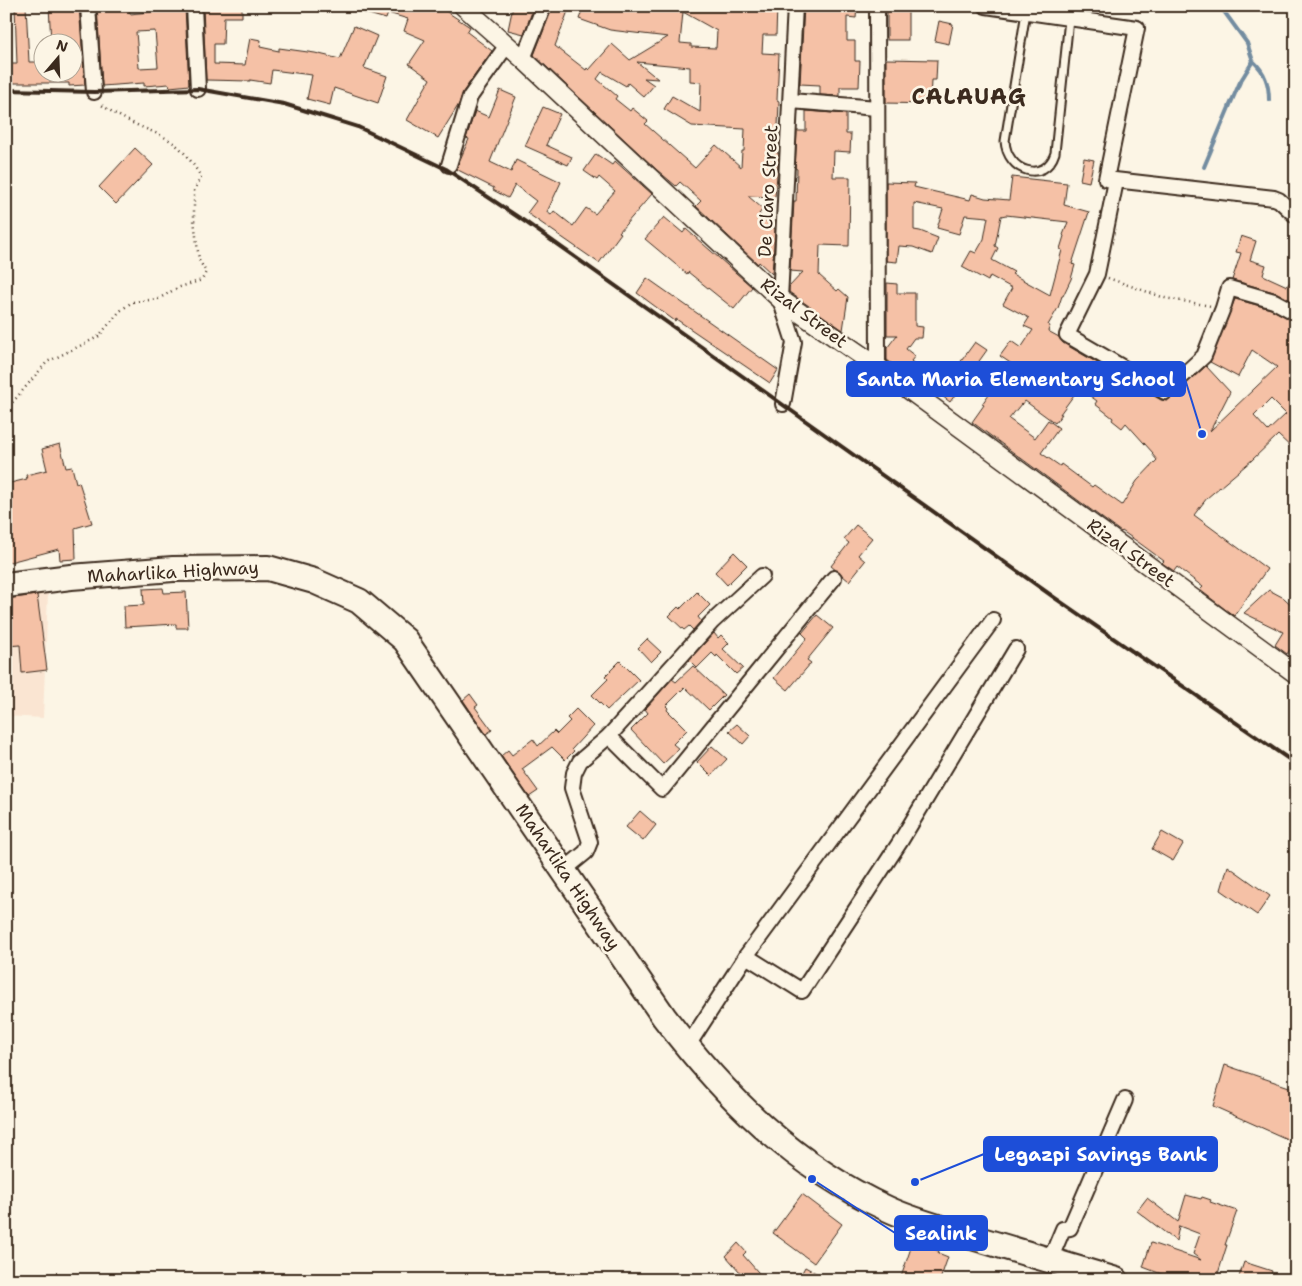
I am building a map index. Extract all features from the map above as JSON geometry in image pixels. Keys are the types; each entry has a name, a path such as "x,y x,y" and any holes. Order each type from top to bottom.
{"highway":[{"name":"Maharlika Highway","path":"6,585 71,577 173,570 268,568 314,581 359,601 405,640 664,1017 687,1047 731,1097 767,1130 803,1160 842,1185 889,1210 1116,1280"}],"street":[{"path":"88,6 94,92"},
{"path":"194,6 198,89"},
{"name":"Rizal Street","path":"463,6 523,59 780,300 878,367 1296,674"},
{"path":"523,59 544,6"},
{"name":"De Claro Street","path":"783,404 794,342 780,300 796,6"},
{"path":"877,6 878,367"},
{"path":"986,6 1137,28 1106,179 1274,198 1279,200 1296,216"},
{"path":"449,165 470,97 506,45"},
{"path":"791,101 877,108"},
{"path":"1116,181 1097,274 1067,335 1165,392 1204,356 1229,288 1274,301 1296,313"},
{"path":"564,870 586,852 590,842 572,788 574,773 580,761 609,736 712,622 762,576"},
{"path":"609,736 662,790 834,578"},
{"path":"687,1047 746,956 993,620"},
{"path":"746,956 802,991 900,842 1016,650"},
{"path":"1050,1260 1063,1229 1070,1228 1125,1100"}],"lane":[{"path":"1026,12 1006,150 1009,158 1015,164 1030,171 1047,166 1052,160 1054,153 1070,19"}],"path":[{"path":"6,410 47,362 98,337 120,311 132,302 158,299 177,288 202,280 206,272 199,260 194,220 194,191 201,177 191,160 175,144 167,139 113,113 95,101 94,92"},
{"path":"1097,274 1165,298 1223,308"}],"shaded area":[{"path":"48,593 43,718 6,716 6,598"}],"building":[{"path":"15,6 26,6 29,62 32,62 32,82 82,82 82,46 85,85 69,86 69,83 6,83 6,64 17,64"},
{"path":"49,6 79,6 81,32 50,32"},
{"path":"97,6 129,6 130,14 185,8 189,85 170,87 169,84 144,86 144,83 102,86","holes":["155,31 158,67 139,68 136,32"]},
{"path":"203,6 242,6 242,17 224,17 223,44 214,44 214,64 245,65 250,38 261,40 260,47 279,51 279,48 315,53 340,59 354,26 377,36 364,68 387,76 378,103 334,88 330,105 307,99 312,75 272,70 270,83 250,80 206,80"},
{"path":"351,6 438,6 470,27 467,32 492,51 463,92 459,104 438,138 407,120 430,79 409,64 425,40 404,31 408,19 388,13 386,19 351,9"},
{"path":"513,6 534,6 524,34 508,30"},
{"path":"553,6 568,11 555,46 586,70 587,68 589,70 612,44 630,60 668,37 610,30 579,19 584,6 777,6 776,35 763,35 762,53 779,54 777,153 779,153 775,197 748,196 763,209 759,214 775,229 772,274 759,262 758,264 696,206 701,201 680,182 676,186 657,170 534,55","holes":["683,12 717,31 716,48 691,47 691,44 680,43","637,62 690,67 690,81 701,82 700,112 672,96 664,109 692,126 745,129 741,167 716,145 695,168 645,124 648,121 632,108 630,111 615,99 617,96 597,79 602,72 626,86 628,83 644,97 654,85 644,78 658,79"]},
{"path":"804,6 857,6 856,18 847,17 847,41 855,41 855,61 860,61 859,87 840,87 840,96 820,95 820,85 800,84"},
{"path":"887,6 908,6 908,40 887,40"},
{"path":"939,21 953,24 949,44 935,41"},
{"path":"886,59 937,60 936,80 931,80 930,104 886,103"},
{"path":"500,90 516,97 490,162 511,172 516,160 561,182 547,212 551,215 554,211 573,226 586,208 595,214 615,191 599,177 597,180 584,171 596,154 612,165 615,161 652,194 619,232 621,233 599,263 527,213 536,201 515,185 508,198 493,190 494,188 456,169 469,139 466,138 475,111 489,117"},
{"path":"543,107 560,114 546,145 572,157 568,165 525,146"},
{"path":"806,111 846,114 846,134 851,134 850,152 834,151 833,177 850,177 849,246 820,245 819,275 837,291 839,289 848,297 843,330 789,292 789,287 803,272 790,271 794,201 796,201 797,131 806,131"},
{"path":"135,148 153,165 116,204 99,187"},
{"path":"1084,158 1094,160 1089,182 1080,180"},
{"path":"1012,177 1067,183 1064,205 1089,212 1072,264 1075,265 1071,279 1048,325 1050,326 1048,331 1059,337 1063,343 1161,400 1167,401 1171,398 1206,366 1230,392 1210,431 1277,367 1252,350 1238,377 1210,362 1235,299 1271,309 1296,322 1296,452 1278,435 1207,498 1194,515 1267,569 1234,616 1200,590 1203,587 1177,567 1174,571 1162,563 1164,561 1121,532 972,422 996,384 1009,394 1025,373 1000,356 1011,341 1021,348 1033,330 1024,326 1029,318 1003,304 1012,288 990,276 988,281 962,267 971,251 976,253 984,239 988,217 965,215 959,234 937,228 943,209 914,203 914,230 938,238 932,254 913,247 899,246 897,262 886,261 886,182 915,183 914,187 970,200 972,194 985,198 1009,200","holes":["1001,216 1068,222 1063,235 1060,249 1062,250 1050,295 1012,274 1014,272 992,260 998,248 995,246","1079,388 1097,401 1095,404 1122,428 1126,423 1153,453 1157,460 1137,481 1122,505 1094,485 1092,487 1061,464 1060,466 1041,453 1059,428 1048,420 1035,438 1009,419 1025,401 1055,423 1062,414 1060,414","1271,399 1286,414 1268,431 1254,416"]},
{"path":"664,217 683,233 686,229 752,287 734,309 688,272 687,274 645,239"},
{"path":"1241,236 1256,241 1250,260 1266,265 1263,275 1287,286 1296,274 1296,303 1277,293 1232,280 1241,253 1236,252"},
{"path":"647,278 778,370 770,383 676,319 675,321 637,293"},
{"path":"887,283 897,284 897,293 915,293 915,326 923,327 922,338 914,338 906,349 915,356 911,361 922,370 914,380 887,360 887,348 897,335 887,335"},
{"path":"975,342 987,350 950,402 938,393"},
{"path":"60,444 66,468 72,467 76,483 79,482 92,523 75,528 76,559 60,560 59,549 6,563 6,484 27,479 26,475 47,470 42,449"},
{"path":"856,525 872,538 858,555 865,561 849,581 831,566 849,543 844,539"},
{"path":"734,552 747,565 727,585 715,572"},
{"path":"163,588 164,593 186,592 188,628 176,628 176,624 125,627 124,606 144,605 143,589"},
{"path":"1269,590 1284,598 1296,609 1296,649 1292,647 1287,654 1275,645 1283,632 1244,613"},
{"path":"697,592 710,605 698,617 701,621 693,630 689,626 684,630 669,616 678,607 680,609"},
{"path":"37,595 47,670 22,673 20,645 6,646 6,599"},
{"path":"817,615 833,628 807,660 811,663 788,690 774,678 807,638 802,633"},
{"path":"714,633 718,638 721,635 729,643 723,649 743,668 736,674 717,655 716,657 712,653 697,668 689,660"},
{"path":"647,639 661,652 651,662 638,648"},
{"path":"620,661 639,680 607,710 592,695 608,679 605,676"},
{"path":"693,666 724,695 709,710 685,687 666,706 667,710 687,730 673,744 679,749 663,764 631,730 648,713 645,709 672,679 676,682"},
{"path":"470,694 478,705 475,707 492,730 486,734 463,700"},
{"path":"576,709 593,726 572,749 574,751 565,760 552,747 522,769 538,791 529,797 501,756 508,750 512,755 533,739 538,746 554,731 557,734 570,721 567,718"},
{"path":"737,724 750,736 743,744 729,731"},
{"path":"712,746 727,759 711,776 697,762"},
{"path":"640,811 656,825 643,841 626,827"},
{"path":"1162,832 1183,844 1173,861 1152,849"},
{"path":"1228,866 1270,896 1257,915 1221,890"},
{"path":"1225,1065 1295,1089 1293,1098 1296,1098 1296,1143 1213,1106"},
{"path":"802,1194 842,1224 814,1263 773,1233"},
{"path":"1186,1195 1201,1199 1202,1197 1211,1200 1210,1202 1237,1211 1225,1245 1227,1245 1216,1280 1177,1280 1143,1267 1151,1243 1201,1260 1193,1254 1200,1234 1179,1226 1176,1241 1137,1211 1147,1198 1178,1222"},
{"path":"913,1242 939,1251 938,1253 948,1257 940,1280 900,1280"},
{"path":"738,1243 746,1252 743,1255 765,1280 747,1280 726,1256"},
{"path":"1244,1262 1272,1271 1269,1280 1238,1280"},
{"path":"805,1267 829,1280 798,1280"}],"waterway":[{"path":"1204,167 1240,82 1253,61 1247,43 1220,6"},
{"path":"1253,61 1261,69 1266,79 1269,100"}],"railway":[{"path":"6,90 94,92 198,89 284,104 358,127 446,169 527,223 1055,598 1296,764"}],"place":[{"name":"Santa Maria Elementary School","path":"1202,434"},
{"name":"Sealink","path":"812,1179"},
{"name":"Legazpi Savings Bank","path":"915,1182"}],"district":[{"name":"CALAUAG","path":"969,96"}]}
